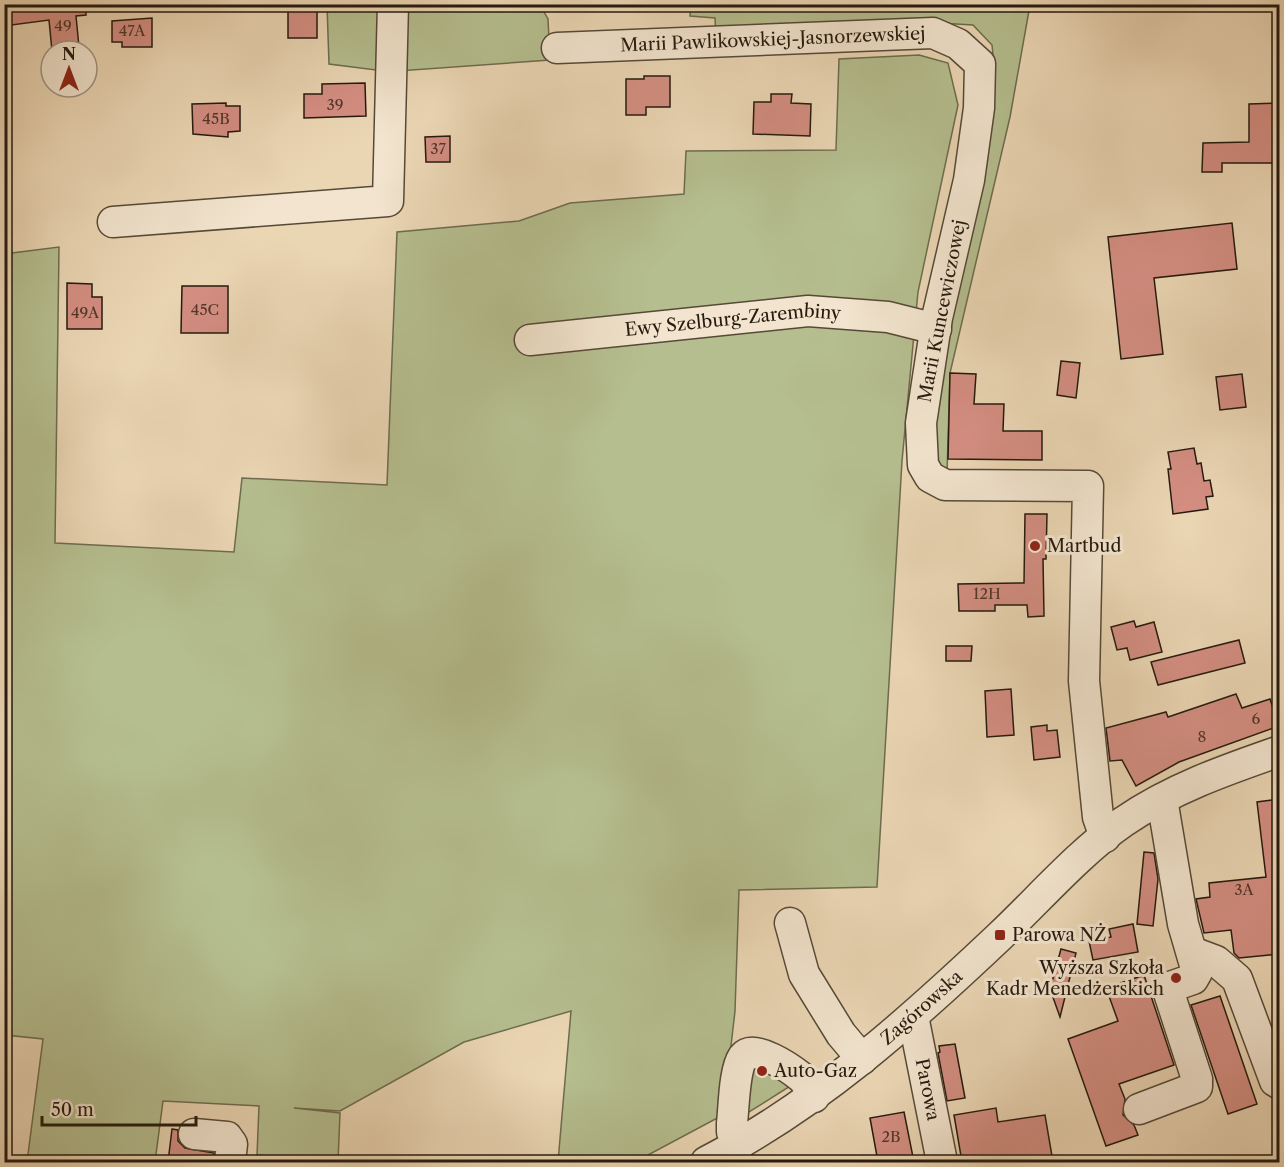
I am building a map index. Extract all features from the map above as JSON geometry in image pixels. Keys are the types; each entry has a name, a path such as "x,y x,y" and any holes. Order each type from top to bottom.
{"street":[{"path":"113,222 388,201 393,4"},
{"name":"Marii Pawlikowskiej-Jasnorzewskiej","path":"557,48 933,33 958,44 980,64"},
{"name":"Marii Kuncewiczowej","path":"980,64 979,108 969,180 936,329 921,423 923,465 930,477 945,485 1088,486 1084,681 1098,817 1105,837"},
{"name":"Ewy Szelburg-Zarembiny","path":"530,340 807,311 888,317 936,329"},
{"name":"Zagórowska","path":"706,1162 739,1145 814,1097 862,1059 913,1016 1121,823 1162,799 1207,777 1280,751"},
{"path":"1139,1109 1197,1087 1197,1078 1169,993 1170,987 1193,979 1197,972 1183,924 1162,799"},
{"path":"790,923 804,974 841,1034 862,1059"},
{"path":"1192,952 1216,961 1237,980 1275,1081 1280,1084"},
{"name":"Parowa","path":"913,1016 942,1162"},
{"path":"739,1145 732,1132 732,1123 739,1066 748,1053 766,1055 801,1077 814,1097"},
{"path":"194,1134 227,1137 232,1144 230,1162"}],"green space":[{"path":"691,4 1030,5 1010,117 950,373 947,473 934,463 926,442 952,286 995,75 992,45 973,25 922,22 716,36 715,18 690,16"},
{"path":"327,5 384,5 381,62 376,70 329,64"},
{"path":"399,5 540,5 548,19 550,60 398,71"},
{"path":"919,55 948,63 958,105 918,292 902,461 877,887 739,890 735,1011 723,1115 635,1162 558,1162 571,1011 464,1042 340,1111 294,1108 340,1113 338,1162 257,1155 259,1106 163,1101 155,1162 27,1162 43,1039 5,1035 4,254 59,247 55,543 234,552 242,478 387,485 397,232 519,221 570,203 684,194 686,151 836,150 839,59"},
{"path":"752,1061 795,1083 741,1117"}],"building":[{"path":"4,4 86,4 86,15 76,16 78,39 51,39 49,20 4,26"},
{"path":"288,5 317,5 317,38 288,38"},
{"path":"152,18 152,47 122,47 122,42 112,42 112,21"},
{"path":"644,76 670,76 670,107 646,107 646,115 626,115 626,79 644,79"},
{"path":"365,83 366,116 304,118 304,94 322,94 322,84"},
{"path":"771,94 792,94 791,103 811,104 810,136 753,134 754,102 771,102"},
{"path":"226,103 226,106 240,106 240,131 228,132 228,137 193,134 192,104"},
{"path":"1280,103 1280,163 1222,163 1222,172 1202,172 1203,143 1249,142 1249,104"},
{"path":"450,136 450,162 426,162 425,137"},
{"path":"1232,223 1237,269 1154,278 1163,354 1121,359 1108,237"},
{"path":"67,283 92,284 92,297 102,297 102,329 67,329"},
{"path":"182,286 228,286 228,333 181,333"},
{"path":"1061,361 1080,363 1076,398 1057,395"},
{"path":"950,373 976,374 974,404 1004,404 1003,431 1042,431 1042,460 948,459"},
{"path":"1242,374 1246,407 1220,410 1216,377"},
{"path":"1194,448 1197,464 1201,463 1204,481 1210,480 1213,496 1206,497 1208,509 1173,514 1168,452"},
{"path":"1025,514 1047,514 1046,559 1043,559 1044,616 1028,617 1027,605 995,605 995,611 959,611 958,584 1024,583"},
{"path":"1134,621 1136,627 1154,622 1162,652 1130,660 1127,648 1117,650 1111,627"},
{"path":"1239,640 1245,663 1158,685 1151,662"},
{"path":"946,646 972,646 971,661 946,661"},
{"path":"1011,689 1014,735 987,737 985,691"},
{"path":"1236,694 1242,708 1270,699 1279,726 1179,762 1136,786 1122,760 1110,761 1106,728 1166,712 1168,717"},
{"path":"1047,725 1047,731 1057,730 1060,757 1034,760 1031,727"},
{"path":"1280,799 1280,954 1239,958 1234,953 1231,930 1204,933 1196,899 1210,897 1209,883 1266,877 1257,802"},
{"path":"1144,852 1154,853 1158,879 1153,926 1137,924"},
{"path":"1133,924 1138,952 1093,960 1089,941 1111,937 1109,929"},
{"path":"1061,949 1076,953 1060,1017 1050,989"},
{"path":"1144,975 1174,1065 1119,1084 1125,1099 1123,1115 1134,1125 1138,1135 1106,1146 1068,1039 1118,1021 1106,988"},
{"path":"1220,996 1257,1104 1228,1114 1191,1005"},
{"path":"955,1044 965,1098 947,1101 938,1053 940,1052 939,1046"},
{"path":"996,1108 998,1122 1045,1115 1053,1162 962,1162 954,1115"},
{"path":"904,1112 913,1157 878,1162 870,1118"},
{"path":"172,1129 178,1130 178,1141 185,1148 214,1153 213,1162 168,1162"}],"place":[{"name":"Martbud","path":"1035,546"},
{"name":"Parowa NŻ","path":"1000,935"},
{"name":"Wyższa Szkoła Kadr Menedżerskich","path":"1176,978"},
{"name":"Auto-Gaz","path":"762,1071"}]}
